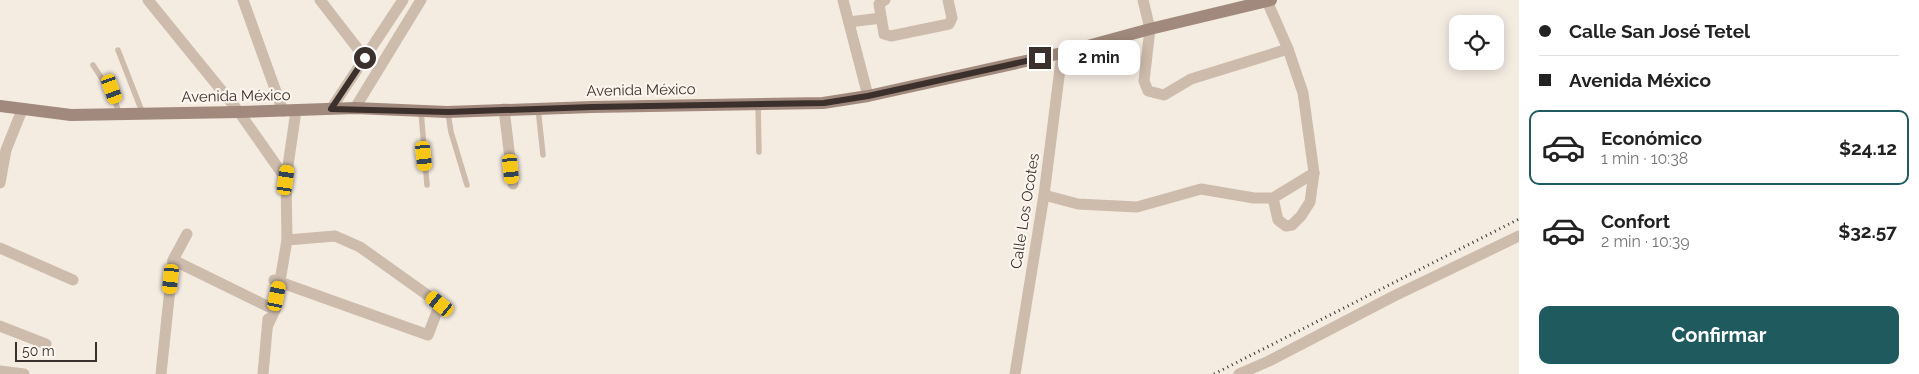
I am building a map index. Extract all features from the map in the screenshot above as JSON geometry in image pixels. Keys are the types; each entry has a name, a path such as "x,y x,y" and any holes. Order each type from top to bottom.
{"main road":[{"name":"Avenida México","path":"0,106 71,115 355,108 448,112 538,108 824,103 868,96 1062,53 1269,0"}],"street":[{"path":"148,0 239,112 286,180"},
{"path":"243,0 282,111"},
{"path":"320,0 365,58"},
{"path":"331,109 403,0"},
{"path":"355,108 421,0"},
{"path":"844,0 868,96"},
{"path":"885,0 879,4 880,18 884,34 891,36 949,24 952,18 948,0"},
{"path":"1143,0 1150,29 1144,82 1148,91 1164,95 1191,78 1288,49"},
{"path":"1269,0 1303,93 1314,174 1310,202 1301,216 1292,225 1286,226 1278,220 1273,198"},
{"path":"849,22 880,18"},
{"name":"Calle Los Ocotes","path":"1015,374 1044,195 1062,53"},
{"path":"504,109 513,184"},
{"path":"0,183 6,150 22,110"},
{"path":"263,374 268,325 287,240 286,180 296,110"},
{"path":"1044,195 1078,204 1138,207 1201,190 1254,198 1273,198 1314,174"},
{"path":"277,281 280,239 286,216"},
{"path":"161,374 173,260 187,234"},
{"path":"277,281 428,336 440,304 360,247 335,236 287,240"},
{"path":"1239,374 1269,361 1394,296 1519,236"},
{"path":"0,248 73,280"},
{"path":"173,260 272,309"},
{"path":"0,326 46,344"},
{"path":"0,370 24,374"}],"lane":[{"path":"118,50 144,114"},
{"path":"93,65 106,84 112,89 119,114"},
{"path":"758,104 759,152"},
{"path":"538,108 543,155"},
{"path":"421,111 427,185"},
{"path":"448,112 451,132 467,185"}],"railway":[{"path":"1214,374 1519,219"}],"route":[{"path":"365,58 331,109 355,108 448,112 504,109 824,103 868,96 1040,58"}]}
